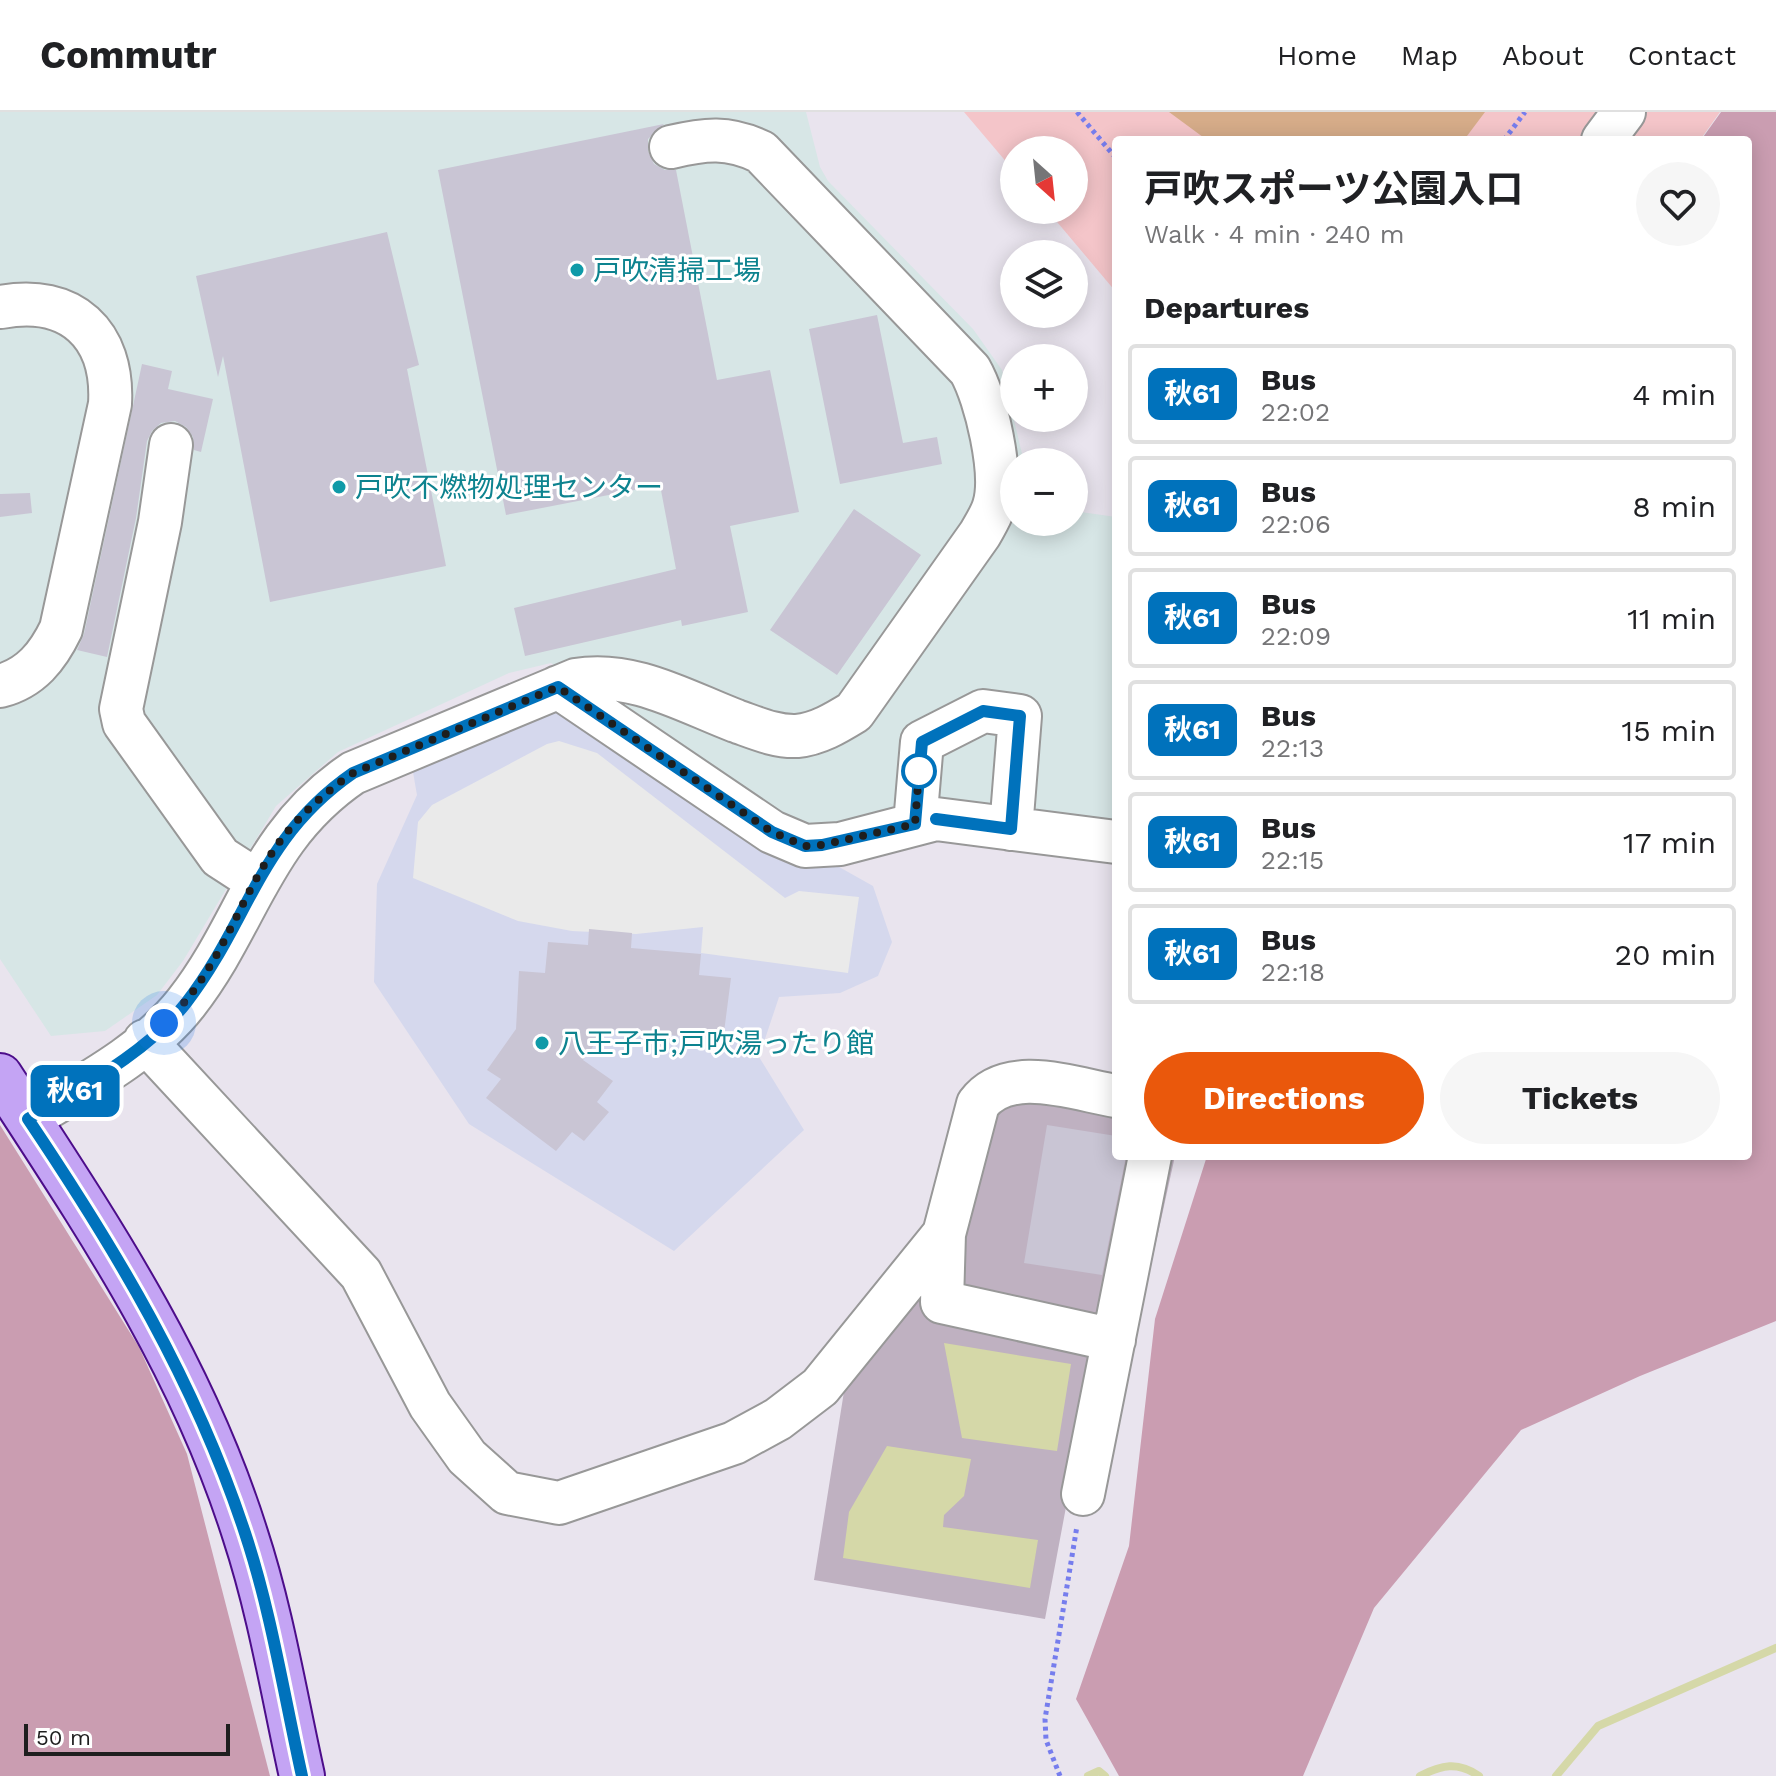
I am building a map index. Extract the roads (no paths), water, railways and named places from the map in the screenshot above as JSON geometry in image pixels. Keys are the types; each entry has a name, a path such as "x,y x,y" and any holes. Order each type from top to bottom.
{"main road":[{"path":"0,1076 129,1275 209,1436 256,1571 302,1776"}],"street":[{"path":"1606,136 1624,112"},
{"path":"28,1119 87,1083 145,1041 184,1006 213,964 283,837 323,794 353,773 558,687 601,675 630,680 767,733 797,736 828,728 854,712 980,534 995,504 995,462 980,387 958,355 761,152 740,142 715,138 671,147"},
{"path":"0,686 36,667 51,649 61,629 110,404 111,381 107,358 96,339 67,312 29,302 1,307"},
{"path":"171,445 160,522 121,709 124,723 220,857 257,881"},
{"path":"558,687 772,832 805,846 840,844 936,819 1112,842"},
{"path":"915,824 922,742 983,711 1020,716 1011,829"},
{"path":"145,1041 361,1274 430,1405 467,1457 507,1493 559,1503 734,1443 778,1419 820,1387 944,1234"},
{"path":"1112,1095 1016,1080 988,1090 978,1104 944,1234 942,1302 1114,1340"},
{"path":"1083,1494 1149,1160"}],"waterway":[{"path":"1556,1776 1598,1726 1776,1648"},
{"path":"1420,1776 1450,1766 1464,1768 1479,1776"},
{"path":"1088,1776 1099,1771 1105,1776"}],"place":[{"name":"戸吹清掃工場","path":"577,270"},
{"name":"戸吹不燃物処理センター","path":"339,487"},
{"name":"八王子市;戸吹湯ったり館","path":"542,1043"}]}
